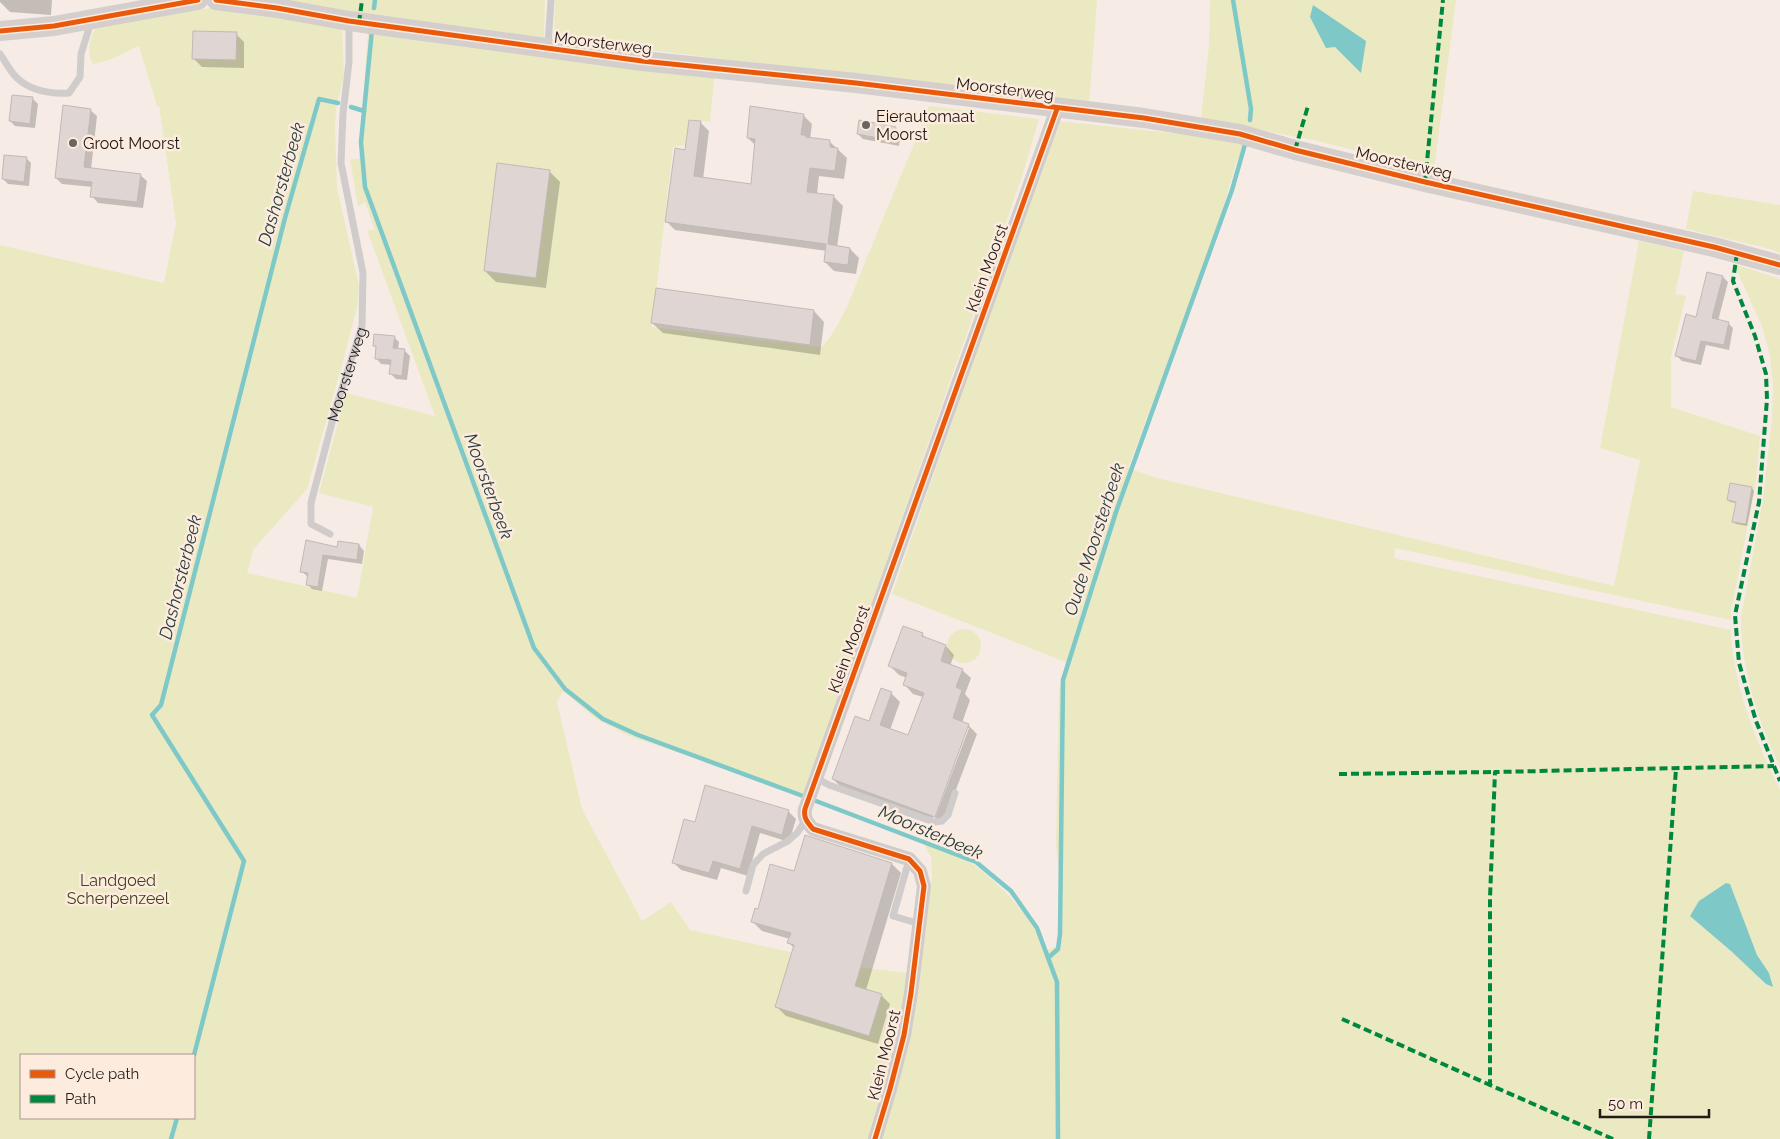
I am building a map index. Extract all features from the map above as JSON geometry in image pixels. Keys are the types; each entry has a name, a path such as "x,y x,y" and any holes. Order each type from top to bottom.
{"street":[{"path":"0,31 54,26 198,0"},
{"name":"Moorsterweg","path":"216,0 277,8 349,22 642,61 856,83 1144,118 1240,134 1295,150 1425,182 1714,246 1780,265"},
{"name":"Klein Moorst","path":"806,820 805,809 1057,108"},
{"path":"806,820 814,829 909,859"},
{"name":"Klein Moorst","path":"875,1139 904,1035 920,924 924,886 920,871 909,859"}],"lane":[{"path":"548,48 551,0"},
{"path":"0,54 16,78 36,90 55,94 69,93 80,77 81,54 91,20"},
{"name":"Moorsterweg","path":"330,534 311,524 311,504 336,407 362,326 363,273 341,163 349,62 349,22"},
{"path":"816,778 829,785 934,822 942,821 948,814 955,793"},
{"path":"746,891 753,865 762,854 788,841 797,833 806,820"},
{"path":"909,859 893,916 920,924"}],"green space":[{"path":"279,0 545,0 544,37 416,22"},
{"path":"555,0 1097,0 1089,105 554,38"},
{"path":"1210,0 1456,0 1434,170 1313,140 1201,118 1209,46"},
{"name":"Landgoed Scherpenzeel","path":"212,8 342,27 344,74 336,110 335,128 337,187 359,286 357,307 307,489 253,550 247,573 357,598 373,507 319,493 346,393 435,416 367,230 375,230 365,202 358,207 350,159 359,159 368,32 714,78 710,122 689,119 686,145 673,147 652,327 822,347 830,337 850,300 929,106 1039,119 1021,180 804,795 629,736 595,718 563,691 557,702 582,809 642,921 671,902 690,930 858,967 907,973 892,1057 870,1139 0,1139 0,245 164,283 176,223 159,106 157,106 139,46 109,60 93,64 90,46 96,27"},
{"path":"1057,121 1220,138 1245,143 1236,163 1204,267 1128,468 1157,478 1614,586 1640,460 1600,448 1639,241 1684,251 1675,294 1686,296 1671,357 1671,407 1760,436 1756,482 1731,620 1395,548 1394,558 1731,630 1736,672 1747,713 1762,752 1780,790 1780,1139 881,1139 923,935 932,876 931,857 921,838 961,857 990,877 1023,912 1046,951 1059,945 1062,939 1062,901 1056,846 1059,689 1066,662 892,594","holes":["1726,883 1757,955 1769,973 1766,984 1731,951 1699,901"]},
{"path":"1693,191 1780,205 1780,253 1686,229"},
{"path":"1734,264 1780,279 1780,766 1764,731 1752,693 1741,635 1741,617 1763,500 1772,419 1773,386 1770,355 1761,324"},
{"path":"964,629 976,634 981,646 976,658 964,663 952,658 947,646 952,634"}],"water":[{"path":"1313,5 1366,41 1361,73 1335,47 1326,48 1310,17"},
{"path":"1726,883 1730,884 1757,955 1769,973 1773,987 1766,984 1690,916 1699,901"}],"building":[{"path":"193,31 237,32 236,60 192,59"},
{"path":"12,95 33,97 30,124 9,121"},
{"path":"63,105 91,109 84,167 141,174 137,202 90,197 92,182 55,178"},
{"path":"750,106 804,114 801,135 830,140 830,147 838,148 835,171 810,168 807,192 834,195 828,244 850,248 848,265 824,262 826,244 665,222 675,148 685,150 689,120 701,121 694,176 751,184 755,139 747,138"},
{"path":"859,120 896,127 894,141 857,134"},
{"path":"4,155 27,157 24,182 2,179"},
{"path":"497,163 550,170 536,278 484,271"},
{"path":"1707,272 1723,276 1712,318 1729,322 1724,345 1701,341 1696,361 1675,356 1686,314 1696,317"},
{"path":"656,288 814,310 810,345 651,323"},
{"path":"374,334 395,336 393,348 405,349 402,376 389,374 391,360 375,359 376,346 373,346"},
{"path":"1730,483 1752,487 1746,524 1732,522 1736,502 1727,500"},
{"path":"306,540 337,547 338,541 359,544 357,560 323,555 318,587 306,585 308,573 300,572"},
{"path":"903,626 923,633 922,636 946,645 941,661 963,669 956,687 962,690 953,718 969,724 935,817 832,779 855,716 869,721 881,688 892,692 880,725 908,735 924,693 903,685 907,673 888,666"},
{"path":"705,785 789,810 782,835 752,826 740,869 713,861 709,873 672,863 684,819 695,822"},
{"path":"805,835 892,863 855,986 882,994 869,1036 775,1007 794,945 787,943 791,933 751,922 755,908 758,909 770,864 794,871"}],"waterway":[{"name":"Moorsterbeek","path":"374,8 375,0"},
{"name":"Oude Moorsterbeek","path":"1233,0 1251,109 1250,120"},
{"name":"Moorsterbeek","path":"372,30 361,142 365,187 534,648 565,689 603,719 638,735 803,796"},
{"name":"Dashorsterbeek","path":"194,1054 244,861 152,715 161,705 285,218 319,99 338,103"},
{"name":"Dashorsterbeek","path":"351,107 364,111"},
{"name":"Oude Moorsterbeek","path":"1048,958 1058,949 1060,934 1063,680 1116,512 1232,190 1246,141"},
{"name":"Moorsterbeek","path":"816,801 976,862 1011,891 1037,928 1057,982 1058,1139"},
{"name":"Dashorsterbeek","path":"171,1139 177,1119"}],"marked path":[{"path":"359,23 362,0"},
{"path":"1425,182 1443,0"},
{"path":"1295,150 1308,106"},
{"path":"1737,253 1733,281 1755,336 1766,374 1767,399 1759,502 1735,615 1739,663 1756,721 1780,781"},
{"path":"1613,1139 1490,1085 1490,898 1495,772 1774,766"},
{"path":"1649,1139 1676,769"},
{"path":"1339,774 1495,772"},
{"path":"1342,1019 1490,1085"}],"cycle path":[{"path":"0,31 54,26 198,0"},
{"path":"216,0 277,8 349,21 642,61 856,83 1144,118 1240,134 1295,150 1425,182 1714,247 1780,265"},
{"path":"875,1139 904,1035 924,886 920,871 909,859 813,829 805,818 805,809 1057,109"}],"place":[{"name":"Eierautomaat Moorst","path":"866,125"},
{"name":"Groot Moorst","path":"73,143"}]}
